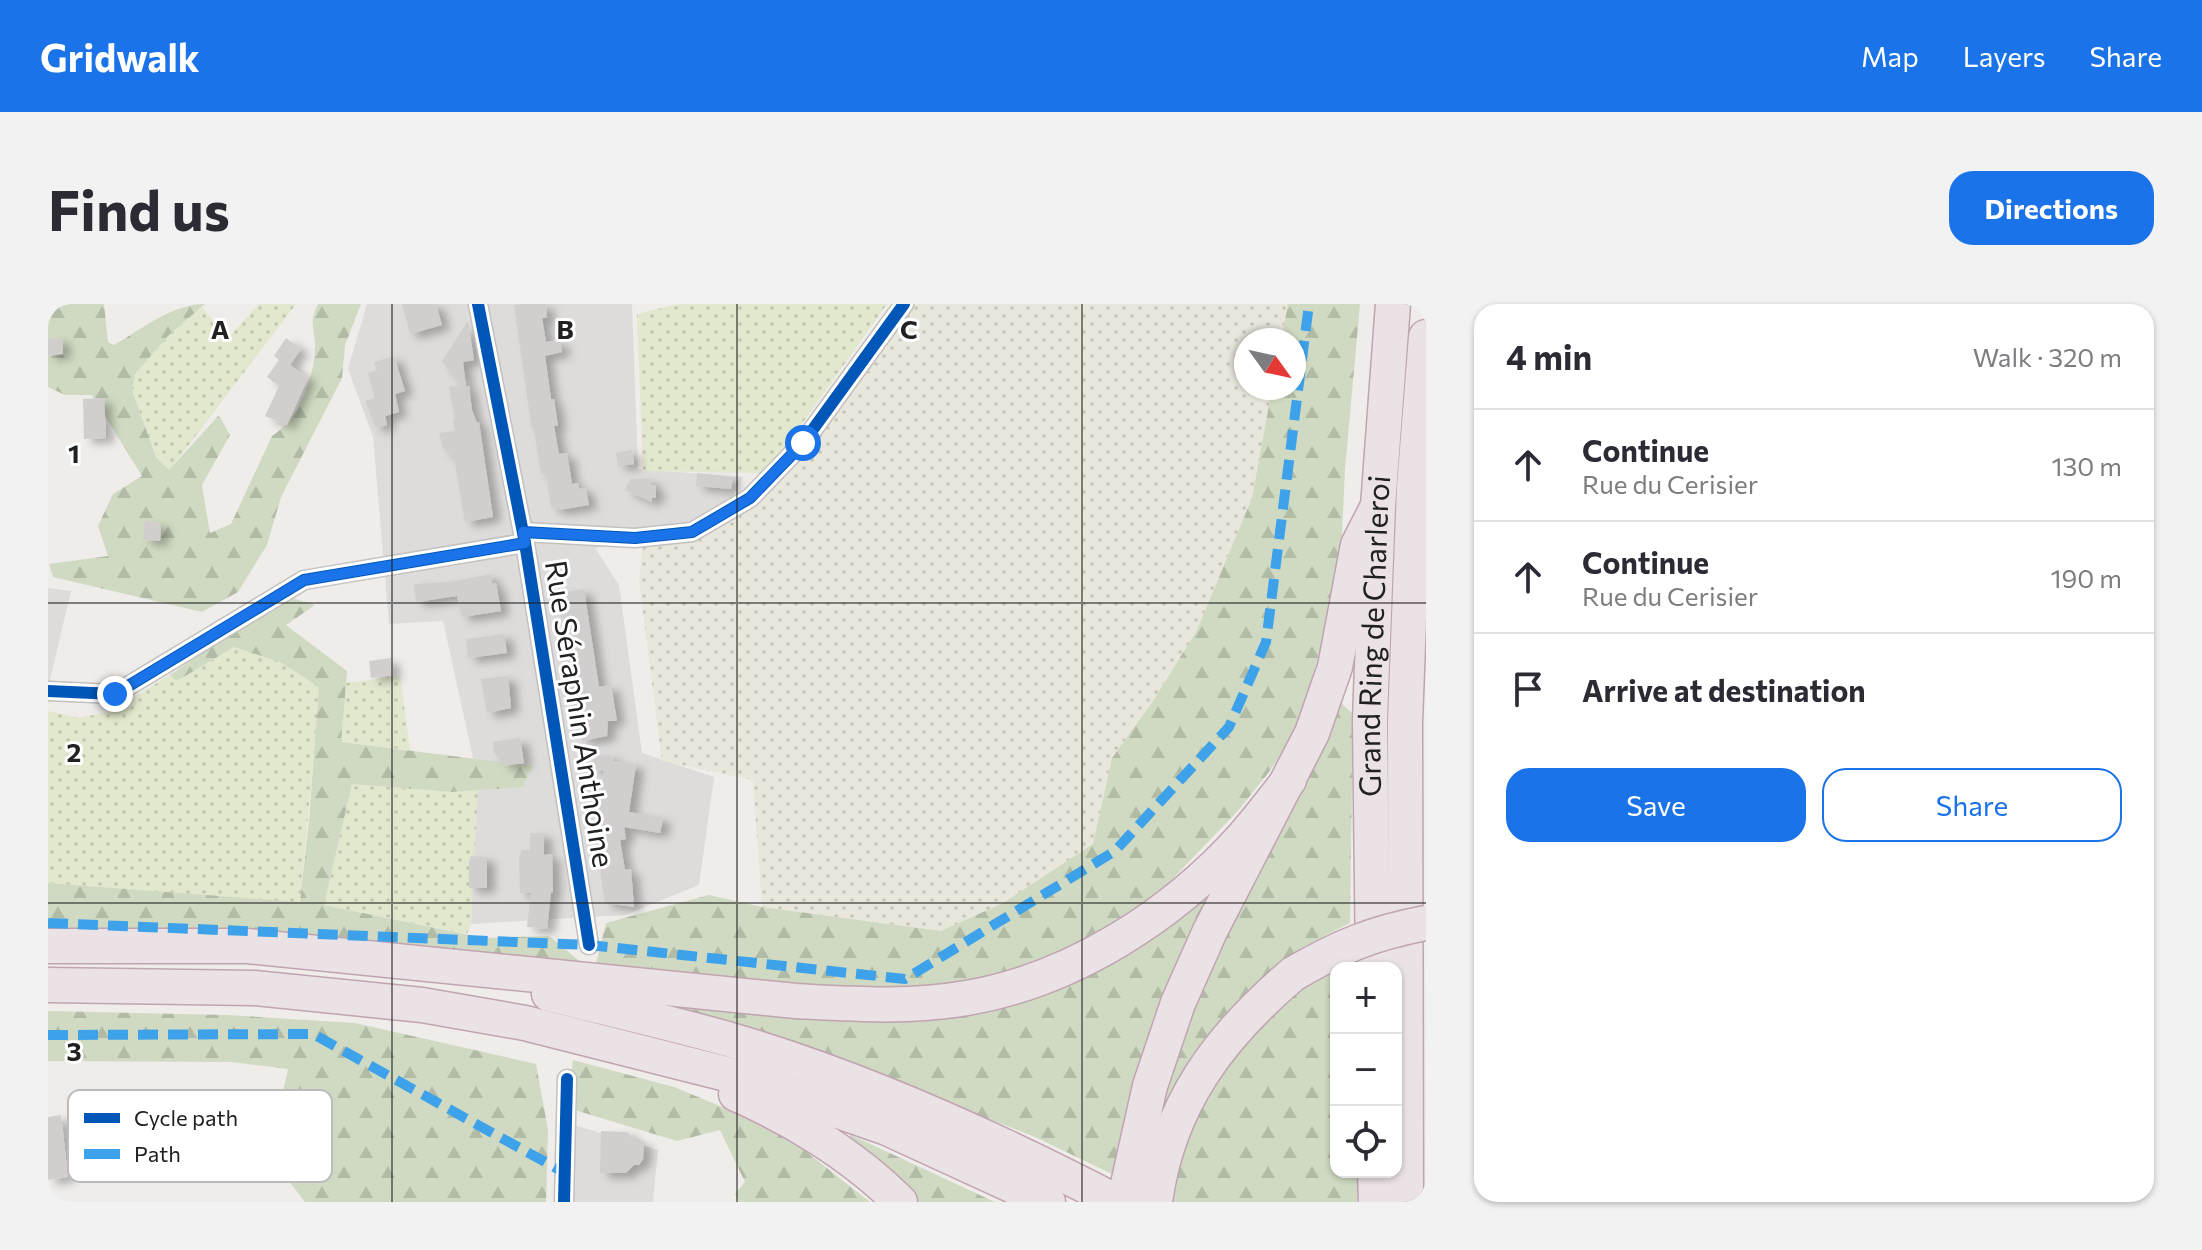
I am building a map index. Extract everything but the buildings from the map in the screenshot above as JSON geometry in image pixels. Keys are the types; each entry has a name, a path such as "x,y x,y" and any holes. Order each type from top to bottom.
{"highway":[{"name":"Grand Ring de Charleroi","path":"1373,962 1370,720 1378,506 1393,304"},
{"name":"Grand Ring de Charleroi","path":"1406,1202 1405,722 1414,487 1426,337"},
{"path":"1124,1202 1150,1086 1178,1003 1210,931 1312,733 1335,667 1348,611 1358,545 1378,506"},
{"path":"48,946 247,946 796,1001 885,1006 967,998 1027,982 1088,956 1150,921 1198,882 1242,838 1289,780"},
{"path":"1155,1202 1162,1161 1179,1115 1200,1076 1228,1036 1258,1003 1293,974 1341,947 1388,930 1426,923"},
{"path":"428,966 733,1041 881,1092 1043,1188"},
{"path":"48,985 254,988 422,1005 525,1023 746,1079 887,1128 1043,1188 1117,1202"},
{"path":"673,1060 695,1077 750,1100 810,1134 855,1164 900,1202"},
{"path":"1375,1178 1376,1202"}],"street":[{"name":"Rue Séraphin Anthoine","path":"478,304 524,538 589,945"},
{"path":"48,691 115,694 304,580 524,538 635,538 692,532 750,498 803,443 904,304"},
{"path":"564,1202 567,1079"}],"shaded area":[{"path":"367,304 632,304 638,469 743,477 723,516 663,536 595,548 619,585 642,753 714,777 699,885 625,915 471,924 477,776 443,621 389,624 373,437 348,369"},
{"path":"910,304 1288,304 1283,328 1234,328 1234,400 1270,400 1252,498 1197,630 1153,701 1112,758 1093,844 1003,903 941,931 762,907 753,780 662,761 639,581 643,543 694,537 715,529 746,509"},
{"path":"48,588 71,591 49,684 48,684"},
{"path":"557,1120 658,1150 653,1202 556,1202"}],"green space":[{"path":"48,304 104,304 108,342 114,345 169,313 205,304 168,336 135,374 132,390 156,457 169,470 219,415 230,435 202,485 210,533 231,524 272,436 290,419 303,396 312,371 313,321 318,304 361,304 345,345 342,378 281,497 267,545 238,592 202,612 53,577 49,564 108,556 98,526 113,494 142,476 92,395 65,395 48,387"},
{"path":"259,304 296,304 169,471 156,457 132,390 135,374 168,336 202,307 227,339"},
{"path":"678,304 887,304 767,473 643,471 637,314"},
{"path":"1288,304 1360,304 1345,469 1340,578 1298,729 1237,812 1158,894 1070,951 977,985 850,988 595,968 606,923 709,895 762,907 941,931 1003,903 1093,844 1112,758 1153,701 1197,630 1252,498 1270,400 1306,400 1306,328 1283,328"},
{"path":"292,598 315,605 286,625 347,671 341,742 533,766 523,787 451,792 352,784 324,905 484,938 549,936 583,964 314,937 48,928 48,883 300,902 319,687 280,662 234,647 177,681 170,675 260,612"},
{"path":"234,647 279,661 320,687 300,903 48,883 48,711 79,718 111,711 170,675 178,681"},
{"path":"400,676 410,750 340,742 345,683"},
{"path":"1337,699 1353,714 1350,923 1303,947 1249,989 1192,1055 1157,1129 1154,1117 1212,957"},
{"path":"352,784 451,792 478,790 471,924 467,934 324,905"},
{"path":"1198,898 1211,900 1114,1175 1035,1137 876,1075 620,994 939,1015"},
{"path":"1330,973 1330,1178 1358,1178 1358,1202 1167,1202 1193,1119 1222,1067 1256,1028"},
{"path":"48,1011 226,1015 355,1023 536,1064 548,1130 546,1202 305,1202 290,1182 332,1182 332,1090 283,1090 288,1069 231,1062 48,1061"},
{"path":"573,1060 674,1087 780,1131 870,1202 739,1202 735,1194 745,1182 720,1130 677,1141 568,1108"},
{"path":"851,1135 995,1202 915,1202 844,1145"}],"marked path":[{"path":"48,923 589,945 905,979 1115,851 1229,727 1266,642 1309,304"},
{"path":"48,1035 313,1034 565,1173"}],"cycle path":[{"path":"478,304 525,543 589,945"},
{"path":"523,532 635,538 692,532 750,498 803,443 904,304"},
{"path":"48,691 115,694 304,580 525,543"},
{"path":"564,1202 567,1079"}],"route":[{"path":"115,694 304,580 525,543 523,532 635,538 692,532 750,498 803,443"}]}
